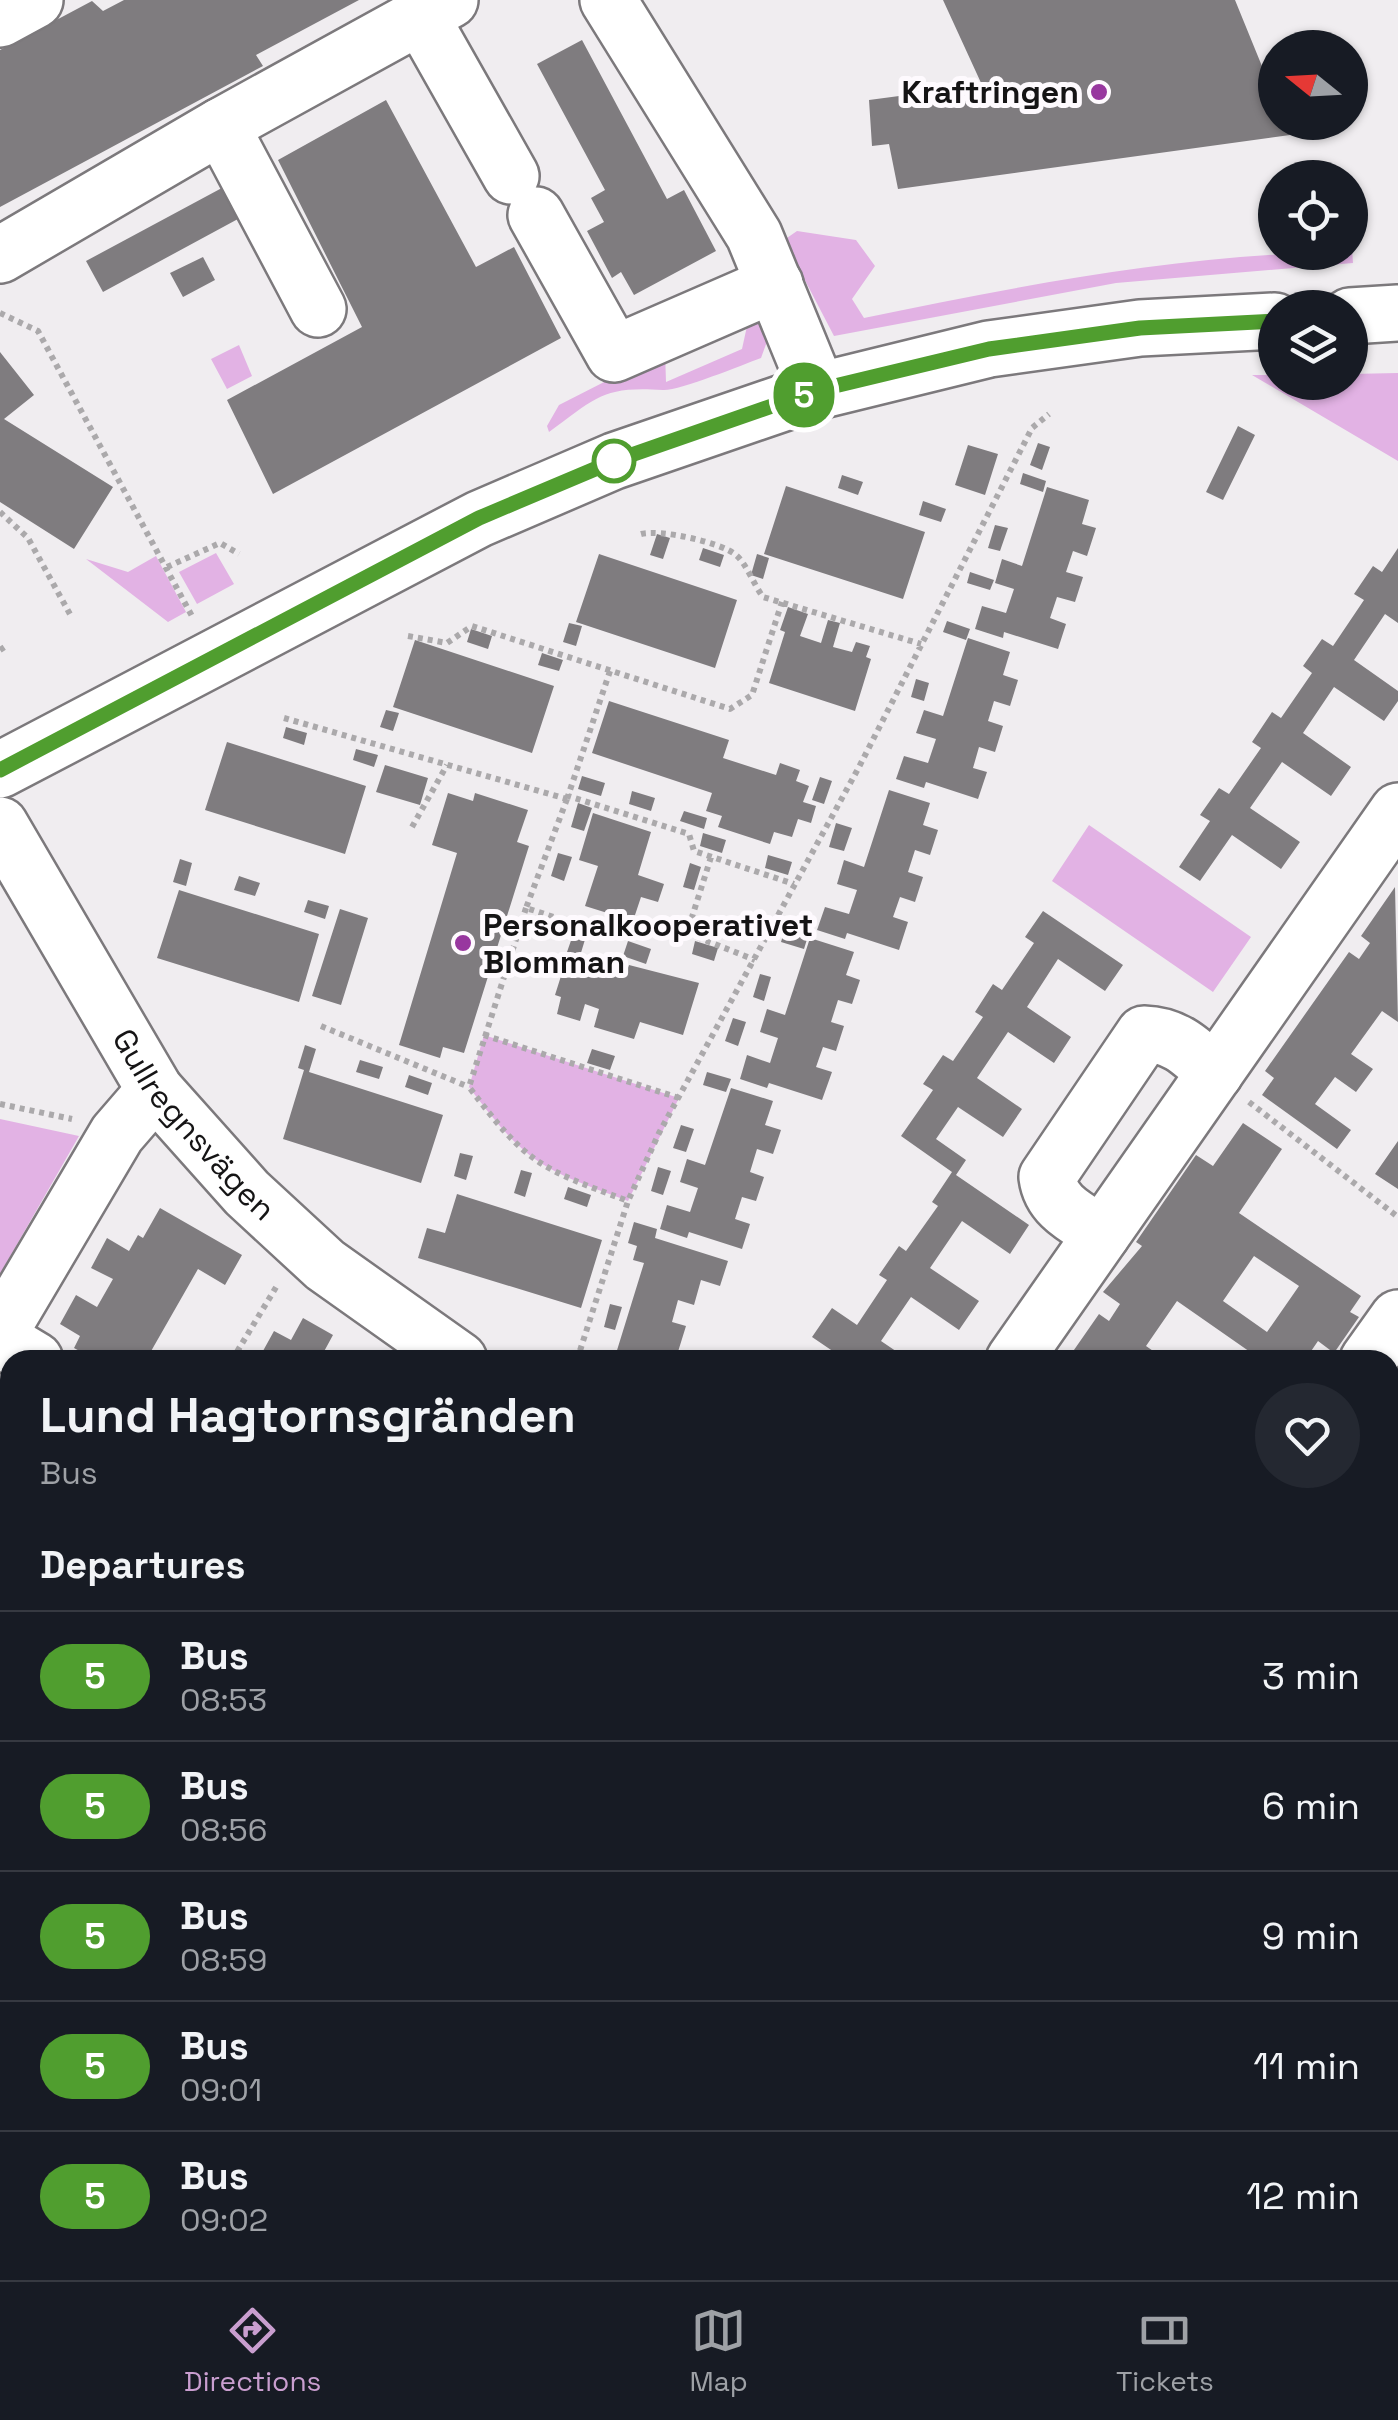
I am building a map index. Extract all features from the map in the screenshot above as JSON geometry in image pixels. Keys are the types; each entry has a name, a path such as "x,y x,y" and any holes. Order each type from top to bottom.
{"street":[{"path":"0,19 35,0"},
{"path":"608,0 740,208 818,390"},
{"path":"0,255 220,126 436,9 523,196 614,354 775,284"},
{"path":"220,126 318,309"},
{"path":"1368,315 1398,313"},
{"path":"0,770 479,518 614,461 818,390 1043,340 1140,328 1258,321"},
{"path":"1021,1350 1398,810"},
{"name":"Gullregnsvägen","path":"0,825 155,1090 247,1193 325,1265 445,1350"},
{"path":"1102,1234 1058,1204 1050,1194 1048,1176 1144,1034 1166,1034 1215,1072"},
{"path":"0,1336 117,1134 155,1090"},
{"path":"1375,1350 1398,1318"}],"path":[{"path":"0,313 38,331 196,624"},
{"path":"579,1350 628,1201 679,1098 1032,428 1049,414"},
{"path":"0,512 28,538 71,616"},
{"path":"641,534 654,530 738,556 763,596 921,644"},
{"path":"167,567 220,543 238,554"},
{"path":"408,636 446,643 472,626 730,710 752,695 782,602"},
{"path":"469,1087 526,908 610,671"},
{"path":"284,718 688,834 694,851 794,884"},
{"path":"412,827 447,765"},
{"path":"687,933 711,856"},
{"path":"526,908 615,935 635,936 662,926 755,960"},
{"path":"321,1026 469,1087 530,1160 554,1174 628,1201"},
{"path":"484,1034 679,1098"},
{"path":"1215,1072 1398,1217"},
{"path":"0,1104 52,1112 117,1134"},
{"path":"238,1350 302,1244"}],"shaded area":[{"path":"797,231 856,240 875,266 852,299 864,318 1045,283 1258,256 1258,270 1270,270 1116,283 834,336 784,240"},
{"path":"757,306 769,336 761,358 671,389 613,392 549,432 547,426 559,405 665,351 666,382 742,349 749,317"},
{"path":"239,345 252,376 227,389 211,359"},
{"path":"1398,373 1398,461 1294,400 1368,400 1368,374"},
{"path":"216,553 234,584 197,604 179,572"},
{"path":"156,556 186,612 168,622 86,559 128,572"},
{"path":"1089,825 1251,937 1213,992 1052,881"},
{"path":"484,1035 679,1098 628,1201 554,1171 506,1133 469,1087"},
{"path":"0,1119 79,1136 0,1274"}],"building":[{"path":"124,0 359,0 256,55 263,66 0,207 0,50 92,1 103,11"},
{"name":"Kraftringen","path":"943,0 1235,0 1258,56 1258,139 898,189 889,144 872,146 869,100 982,85"},
{"path":"582,40 667,199 684,190 716,251 634,295 621,272 612,278 587,231 604,222 591,198 605,190 537,64"},
{"path":"386,100 476,267 514,247 561,338 273,494 227,400 362,327 278,160"},
{"path":"233,182 249,213 103,292 86,261"},
{"path":"203,257 215,280 183,297 170,273"},
{"path":"0,352 34,395 4,419 113,487 74,549 0,502"},
{"path":"1238,426 1255,435 1223,500 1206,492"},
{"path":"1038,443 1050,447 1042,470 1030,465"},
{"path":"968,445 998,454 985,495 955,485"},
{"path":"1023,473 1046,481 1043,492 1020,484"},
{"path":"842,475 863,482 858,495 838,488"},
{"path":"786,486 925,532 903,599 764,554"},
{"path":"1047,487 1089,500 1082,524 1096,528 1087,556 1073,551 1066,572 1083,577 1075,602 1057,597 1050,618 1066,624 1058,649 1004,632 1003,638 975,629 982,606 1006,613 1014,589 995,583 1002,559 1022,566"},
{"path":"923,501 946,509 941,522 919,515"},
{"path":"995,525 1008,528 1000,551 988,548"},
{"path":"657,534 670,538 663,559 650,555"},
{"path":"703,548 724,555 720,567 699,560"},
{"path":"1398,548 1398,623 1385,614 1354,660 1398,691 1398,701 1384,721 1334,687 1303,733 1351,767 1331,796 1282,762 1250,808 1300,842 1281,869 1232,835 1200,881 1179,867 1210,821 1200,815 1219,788 1229,794 1261,748 1252,742 1272,712 1281,718 1312,673 1303,666 1322,639 1333,646 1364,600 1354,594 1373,566 1382,572"},
{"path":"599,554 737,600 715,668 576,622"},
{"path":"757,554 769,558 763,579 751,575"},
{"path":"970,572 994,580 990,590 967,583"},
{"path":"788,607 808,614 800,636 821,643 828,620 840,623 833,647 852,652 856,642 870,646 866,657 871,659 855,711 769,683 785,632 780,630"},
{"path":"947,621 970,629 966,640 943,632"},
{"path":"569,623 582,626 576,646 563,642"},
{"path":"471,629 492,636 488,649 467,642"},
{"path":"968,638 1010,652 1003,675 1018,680 1010,706 994,701 988,721 1003,726 995,752 979,747 973,768 987,772 978,799 926,782 924,788 896,779 904,756 928,763 936,739 916,733 924,710 943,716"},
{"path":"415,640 554,686 532,753 393,707"},
{"path":"542,653 563,660 559,671 538,665"},
{"path":"916,679 929,683 924,701 911,697"},
{"path":"609,701 729,740 723,758 776,775 780,763 800,770 796,781 809,786 803,802 816,806 811,823 798,819 792,837 774,832 770,844 718,827 722,816 706,811 712,793 592,753"},
{"path":"386,710 399,713 393,731 380,727"},
{"path":"286,727 307,733 304,745 283,738"},
{"path":"227,742 366,786 345,854 205,810"},
{"path":"356,749 378,755 374,767 353,760"},
{"path":"385,765 428,778 420,805 376,792"},
{"path":"582,776 605,783 601,796 578,789"},
{"path":"820,777 832,781 824,804 812,800"},
{"path":"889,790 930,803 923,825 938,830 930,855 915,850 908,872 923,877 915,902 900,897 893,917 908,922 899,950 847,933 845,939 817,930 825,907 849,914 857,890 837,884 844,860 864,867"},
{"path":"632,791 655,798 651,811 629,804"},
{"name":"Personalkooperativet Blomman","path":"448,793 473,801 475,793 528,810 517,842 529,846 464,1053 443,1047 440,1058 399,1045 457,853 432,845"},
{"path":"578,803 592,808 584,831 571,827"},
{"path":"684,811 707,818 704,829 680,821"},
{"path":"593,813 651,832 638,875 664,884 658,902 641,897 633,921 585,906 598,866 579,860"},
{"path":"836,823 852,828 844,851 829,847"},
{"path":"703,833 726,840 722,853 700,846"},
{"path":"558,853 572,857 564,881 551,876"},
{"path":"768,855 792,862 788,875 765,868"},
{"path":"180,859 192,863 186,886 173,882"},
{"path":"690,863 701,867 694,890 683,887"},
{"path":"239,876 260,883 255,896 234,890"},
{"path":"1395,887 1398,1022 1382,1011 1351,1054 1373,1069 1356,1092 1335,1077 1315,1104 1351,1130 1337,1149 1262,1095 1274,1078 1265,1071 1349,952 1359,959 1370,943 1361,936"},
{"path":"179,890 319,934 299,1002 157,958"},
{"path":"308,900 329,906 325,919 304,912"},
{"path":"340,909 368,918 341,1005 312,996"},
{"path":"1043,911 1123,965 1105,991 1058,959 1027,1007 1071,1037 1054,1063 1008,1032 977,1078 1022,1109 1003,1137 958,1107 936,1139 966,1160 956,1175 1029,1225 1010,1254 962,1221 930,1268 979,1301 959,1330 911,1297 881,1341 894,1350 831,1350 812,1337 832,1308 857,1325 887,1280 879,1275 899,1246 906,1251 938,1206 932,1202 952,1172 901,1136 933,1090 923,1084 943,1055 953,1061 983,1017 975,1012 993,984 1002,990 1034,943 1025,937"},
{"path":"575,929 587,933 580,956 567,952"},
{"path":"785,929 808,936 804,949 781,942"},
{"path":"810,938 854,952 846,975 860,980 852,1004 838,1000 831,1022 844,1026 836,1051 823,1047 816,1067 832,1072 822,1100 769,1083 767,1088 740,1079 747,1055 770,1063 778,1038 760,1032 767,1009 785,1015"},
{"path":"628,941 651,949 646,964 623,956"},
{"path":"695,941 718,948 714,961 692,954"},
{"path":"598,955 616,961 612,972 625,976 629,965 699,983 683,1035 640,1022 634,1039 594,1027 599,1009 585,1004 580,1021 557,1014 561,997 555,995 567,957 594,966"},
{"path":"760,974 771,977 764,1001 753,997"},
{"path":"733,1018 746,1022 738,1046 725,1041"},
{"path":"305,1045 316,1049 309,1072 443,1115 421,1183 283,1139 304,1070 298,1068"},
{"path":"592,1049 615,1056 610,1070 587,1063"},
{"path":"360,1060 383,1067 379,1079 356,1072"},
{"path":"707,1072 731,1079 726,1092 703,1085"},
{"path":"409,1075 432,1083 428,1095 405,1087"},
{"path":"731,1088 773,1101 765,1125 781,1130 773,1154 757,1149 750,1172 764,1177 756,1201 742,1197 735,1219 750,1224 742,1249 689,1232 687,1238 660,1229 667,1205 690,1212 698,1188 680,1182 687,1159 705,1165"},
{"path":"1243,1123 1282,1149 1239,1213 1361,1296 1350,1312 1359,1317 1336,1350 1318,1341 1312,1350 1247,1350 1177,1301 1146,1346 1152,1350 1074,1350 1099,1314 1109,1321 1120,1304 1103,1292 1142,1246 1136,1242 1196,1155 1213,1166","holes":["1254,1256 1299,1286 1267,1332 1223,1301"]},
{"path":"681,1125 694,1129 686,1152 673,1148"},
{"path":"1398,1141 1398,1189 1375,1174"},
{"path":"460,1153 473,1156 466,1180 454,1176"},
{"path":"658,1167 671,1171 663,1195 651,1191"},
{"path":"521,1170 532,1173 525,1197 514,1193"},
{"path":"568,1187 591,1195 587,1207 564,1199"},
{"path":"457,1194 602,1240 581,1308 418,1258 427,1228 445,1233"},
{"path":"160,1208 242,1255 225,1285 198,1269 152,1350 74,1348 80,1336 60,1324 76,1295 97,1307 113,1279 91,1268 107,1238 129,1251 138,1235 143,1238"},
{"path":"634,1222 657,1229 655,1238 728,1261 720,1286 701,1280 694,1305 678,1300 672,1322 686,1326 679,1350 617,1350 644,1263 633,1260 637,1246 628,1243"},
{"path":"610,1304 622,1307 615,1330 604,1327"},
{"path":"303,1318 333,1335 325,1350 264,1350 274,1331 291,1340"}],"bus line":[{"name":"5","path":"0,770 479,518 614,461 818,390 989,349 1140,328 1258,322"}],"place":[{"name":"Kraftringen","path":"1099,92"},
{"name":"Personalkooperativet Blomman","path":"463,943"}]}
